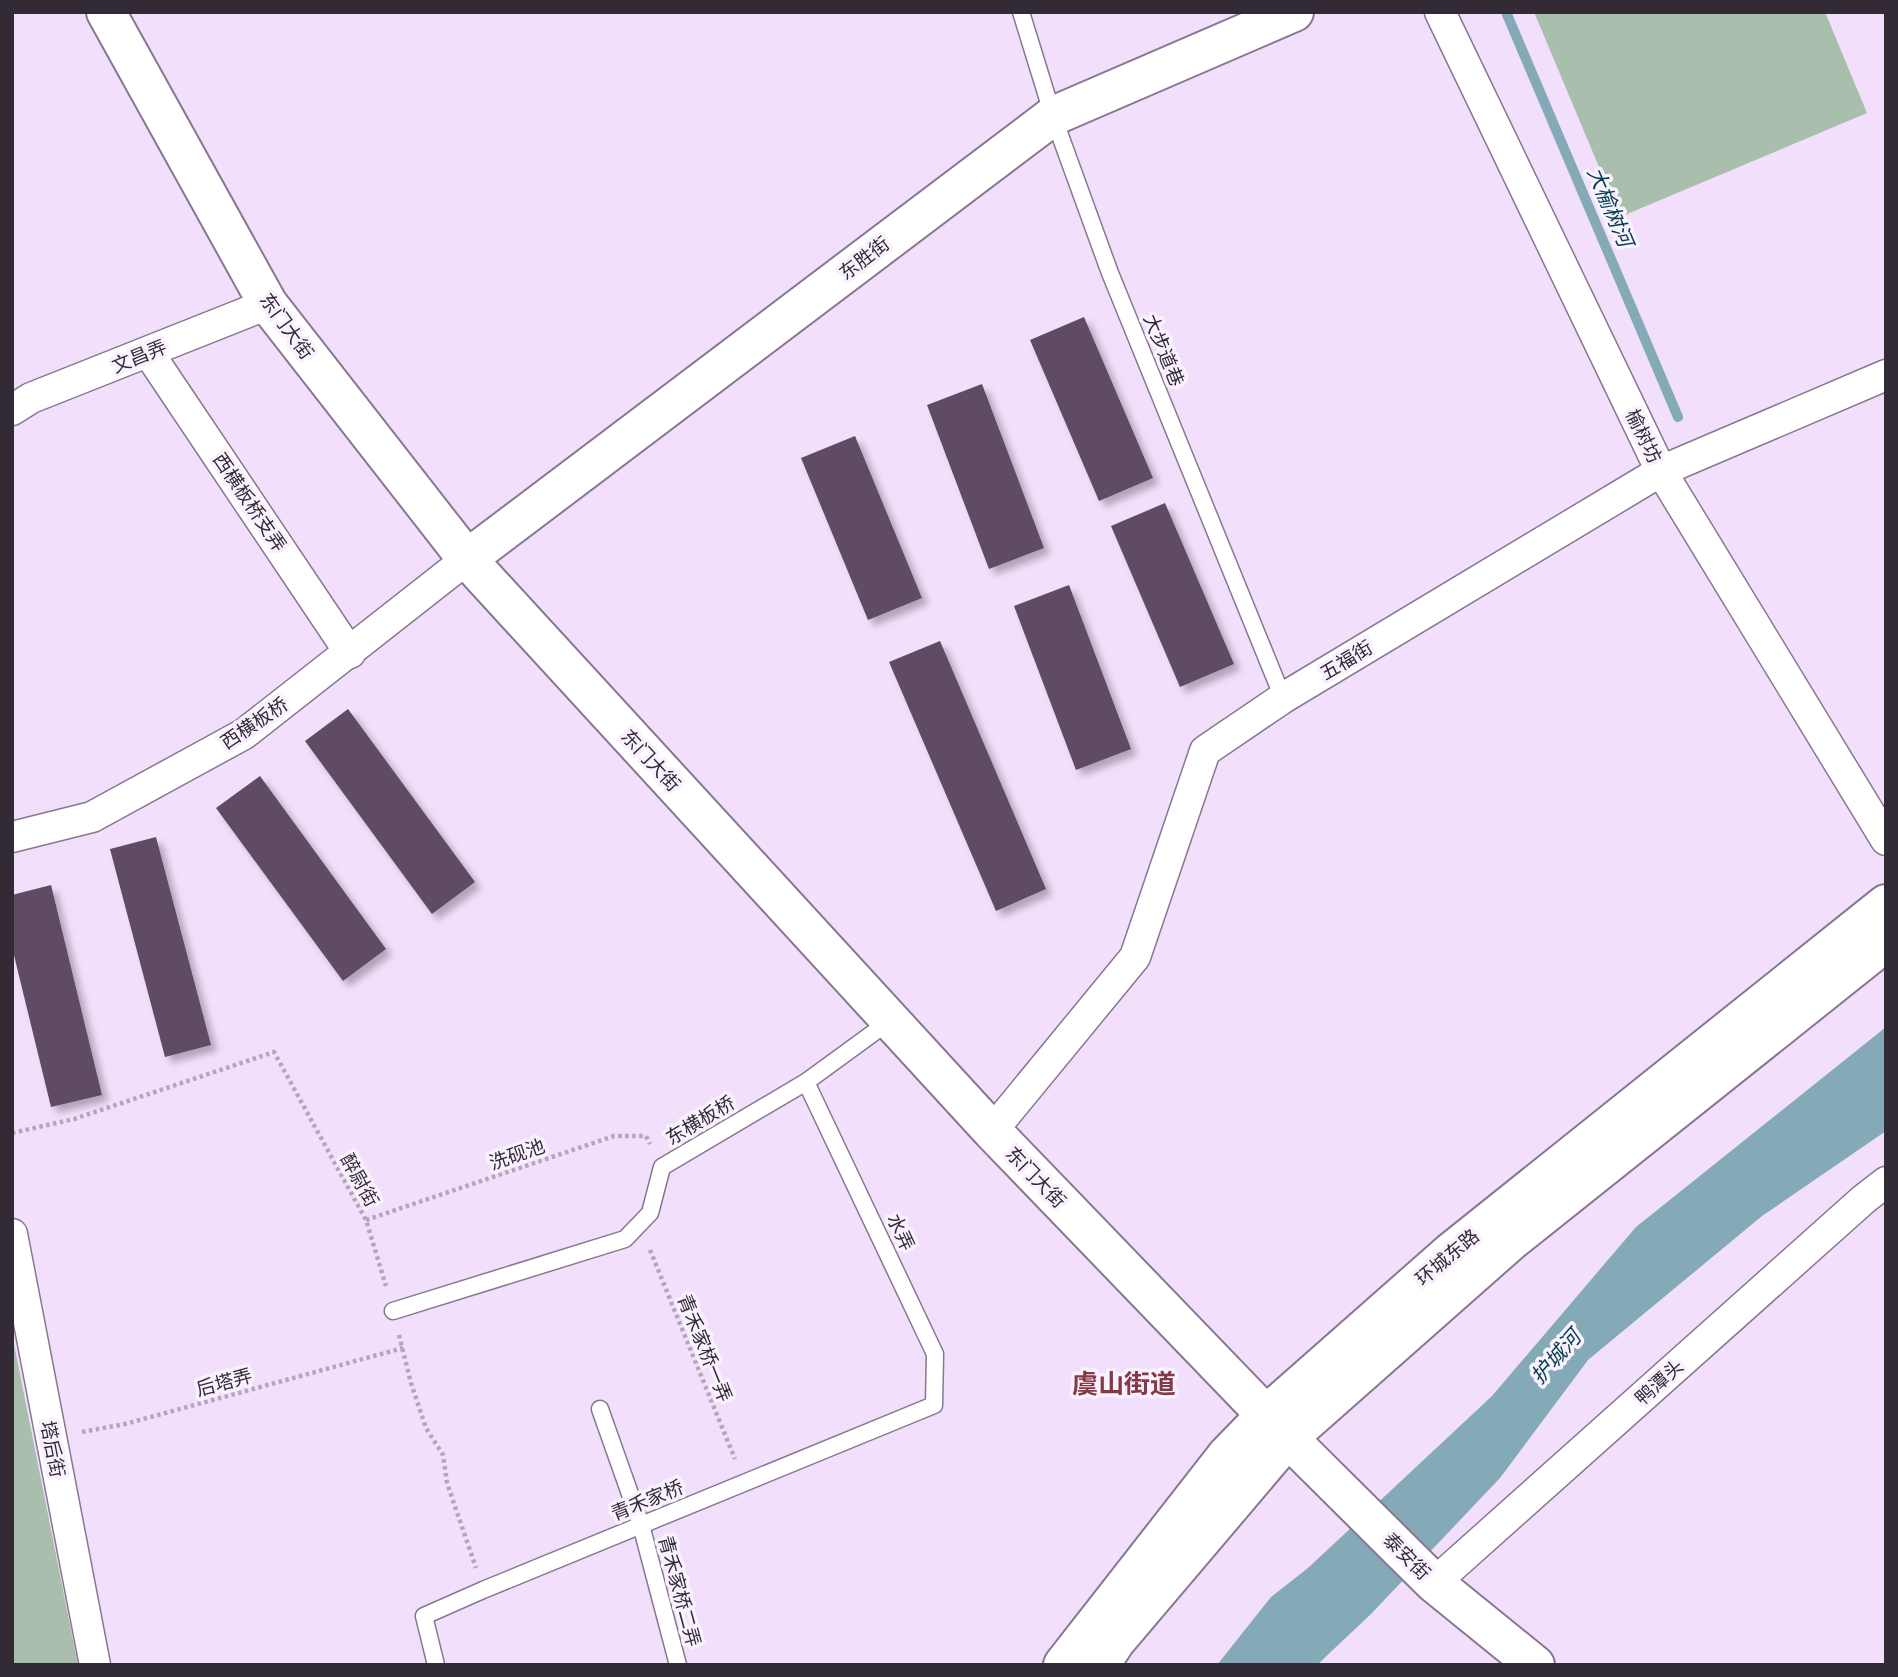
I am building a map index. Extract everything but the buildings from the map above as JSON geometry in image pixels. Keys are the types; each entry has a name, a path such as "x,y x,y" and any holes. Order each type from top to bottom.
{"street":[{"name":"东胜街","path":"467,559 1053,116 1294,12"},
{"name":"榆树坊","path":"1440,12 1661,471 1886,840"},
{"name":"东门大街","path":"114,15 268,304 467,559 992,1131 1277,1427"},
{"name":"文昌弄","path":"12,410 31,398 268,304"},
{"name":"西横板桥支弄","path":"148,352 350,653"},
{"name":"五福街","path":"992,1131 1135,957 1205,751 1283,698 1661,471 1886,375"},
{"name":"西横板桥","path":"12,837 92,817 244,734 467,559"},
{"name":"环城东路","path":"1100,1665 1277,1427 1451,1252 1886,904"},
{"name":"环城东路","path":"1063,1665 1227,1455 1277,1427 1886,942"},
{"name":"鸭潭头","path":"1434,1583 1886,1182"},
{"name":"塔后街","path":"12,1234 95,1665"},
{"name":"泰安街","path":"1277,1427 1434,1583 1535,1665"}],"lane":[{"name":"大步道巷","path":"1021,12 1053,116 1110,274 1283,698"},
{"name":"东横板桥","path":"393,1311 625,1239 650,1213 662,1167 806,1082 891,1020"},
{"name":"水弄","path":"806,1082 935,1354 934,1405"},
{"name":"青禾家桥","path":"436,1665 424,1616 934,1405"},
{"name":"青禾家桥二弄","path":"600,1409 641,1525 678,1665"}],"path":[{"name":"醉尉街","path":"12,1133 74,1119 274,1052 366,1220 426,1428 443,1455 447,1483 483,1590"},
{"name":"洗砚池","path":"366,1220 614,1136 646,1136 662,1167"},
{"name":"青禾家桥一弄","path":"639,1224 744,1483"},
{"name":"后塔弄","path":"50,1435 106,1428 403,1348"}],"green space":[{"path":"1534,12 1825,12 1867,113 1620,217"},
{"path":"12,1334 78,1665 12,1665"}],"water":[{"name":"护城河","path":"1886,1027 1886,1131 1762,1216 1588,1360 1500,1478 1371,1614 1318,1664 1217,1665 1271,1597 1308,1568 1492,1396 1636,1227"}],"waterway":[{"name":"大榆树河","path":"1506,12 1678,417"}],"district":[{"name":"虞山街道","path":"1124,1384"}]}
